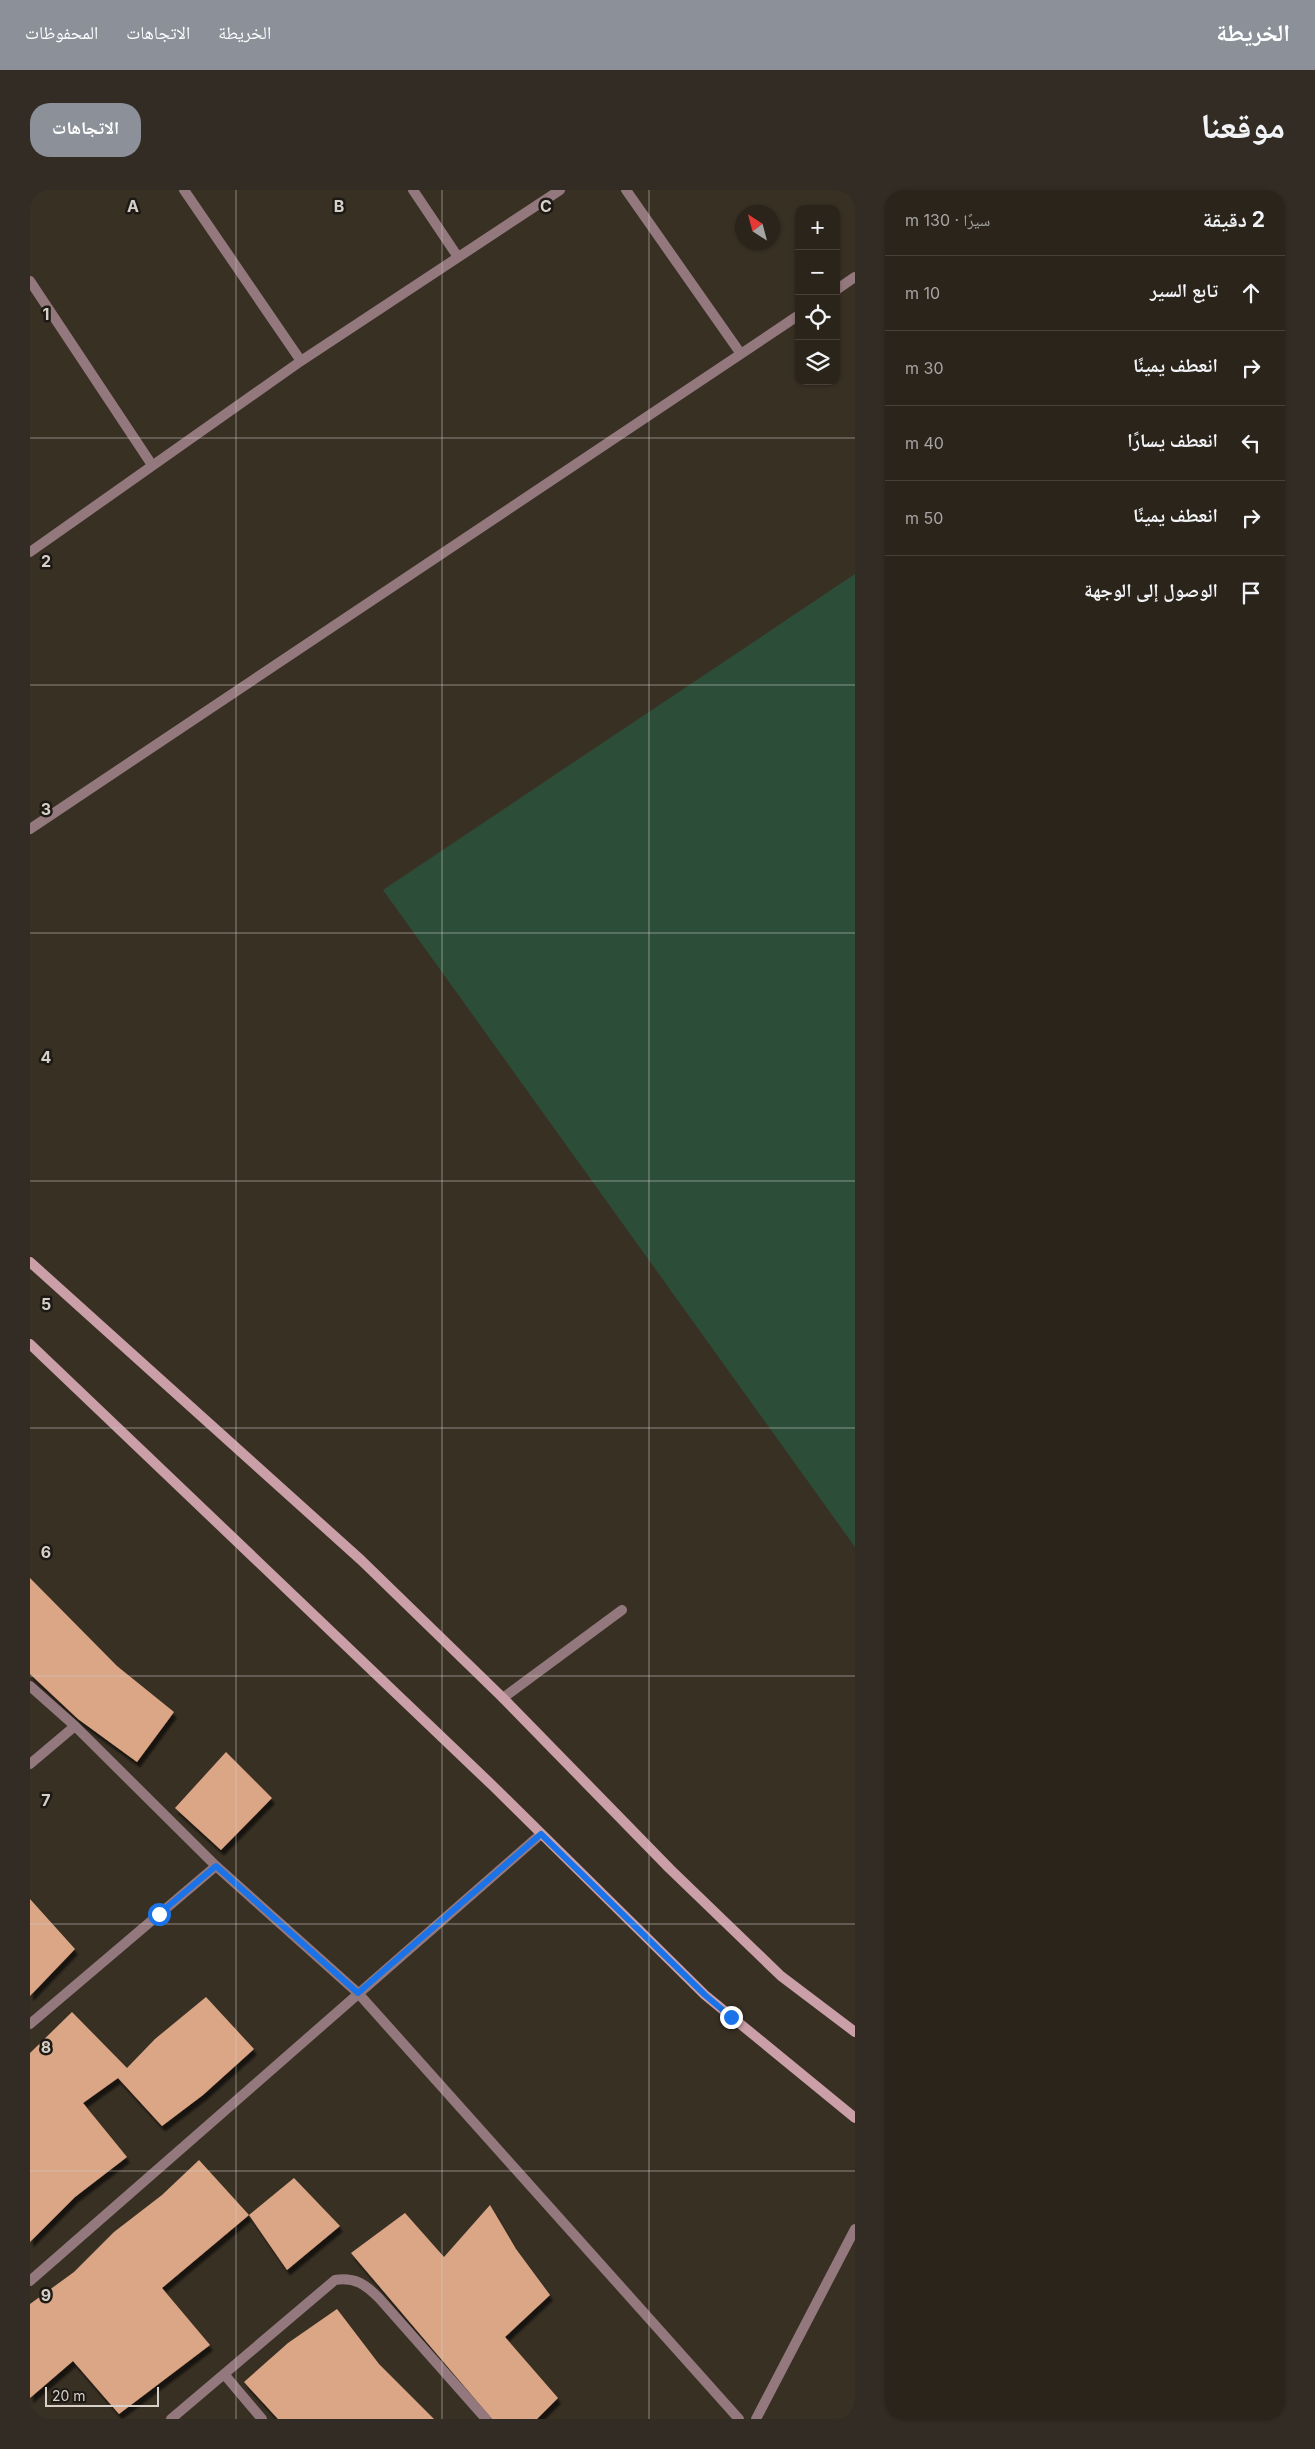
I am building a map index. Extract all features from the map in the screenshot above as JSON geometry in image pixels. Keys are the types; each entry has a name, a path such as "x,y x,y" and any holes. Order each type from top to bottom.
{"main road":[{"path":"30,1262 361,1560 503,1698 670,1869 781,1976 855,2032"},
{"path":"30,1344 541,1834 705,1995 855,2118"}],"street":[{"path":"184,190 301,361"},
{"path":"413,190 458,257"},
{"path":"30,552 301,361 560,190"},
{"path":"626,190 741,354"},
{"path":"840,287 855,277"},
{"path":"30,281 152,465"},
{"path":"30,829 795,318"},
{"path":"503,1698 622,1610"},
{"path":"30,1686 75,1726 216,1866 358,1993 738,2419"},
{"path":"30,1764 75,1726"},
{"path":"30,2281 541,1834"},
{"path":"30,2024 216,1866"},
{"path":"756,2419 855,2229"},
{"path":"171,2419 335,2280 350,2278 365,2284 379,2298 486,2419"},
{"path":"224,2374 262,2419"}],"green space":[{"path":"855,574 855,1547 383,890"}],"building":[{"path":"30,1578 117,1666 174,1712 137,1762 78,1719 30,1674"},
{"path":"226,1752 272,1798 221,1850 175,1808"},
{"path":"30,1899 75,1949 30,1996"},
{"path":"206,1997 254,2049 203,2095 162,2126 118,2078 83,2103 127,2157 75,2197 30,2242 30,2053 72,2012 127,2068 155,2039"},
{"path":"199,2160 249,2215 162,2288 210,2345 119,2414 73,2361 30,2398 30,2304 74,2272 114,2232 162,2195"},
{"path":"294,2178 340,2226 287,2270 249,2215"},
{"path":"490,2205 516,2249 550,2295 505,2337 558,2398 537,2419 492,2419 351,2253 405,2213 444,2257"},
{"path":"337,2309 379,2364 434,2419 278,2419 244,2382 288,2343"}],"route":[{"path":"159,1914 216,1866 358,1993 541,1834 705,1995 731,2017"}]}
